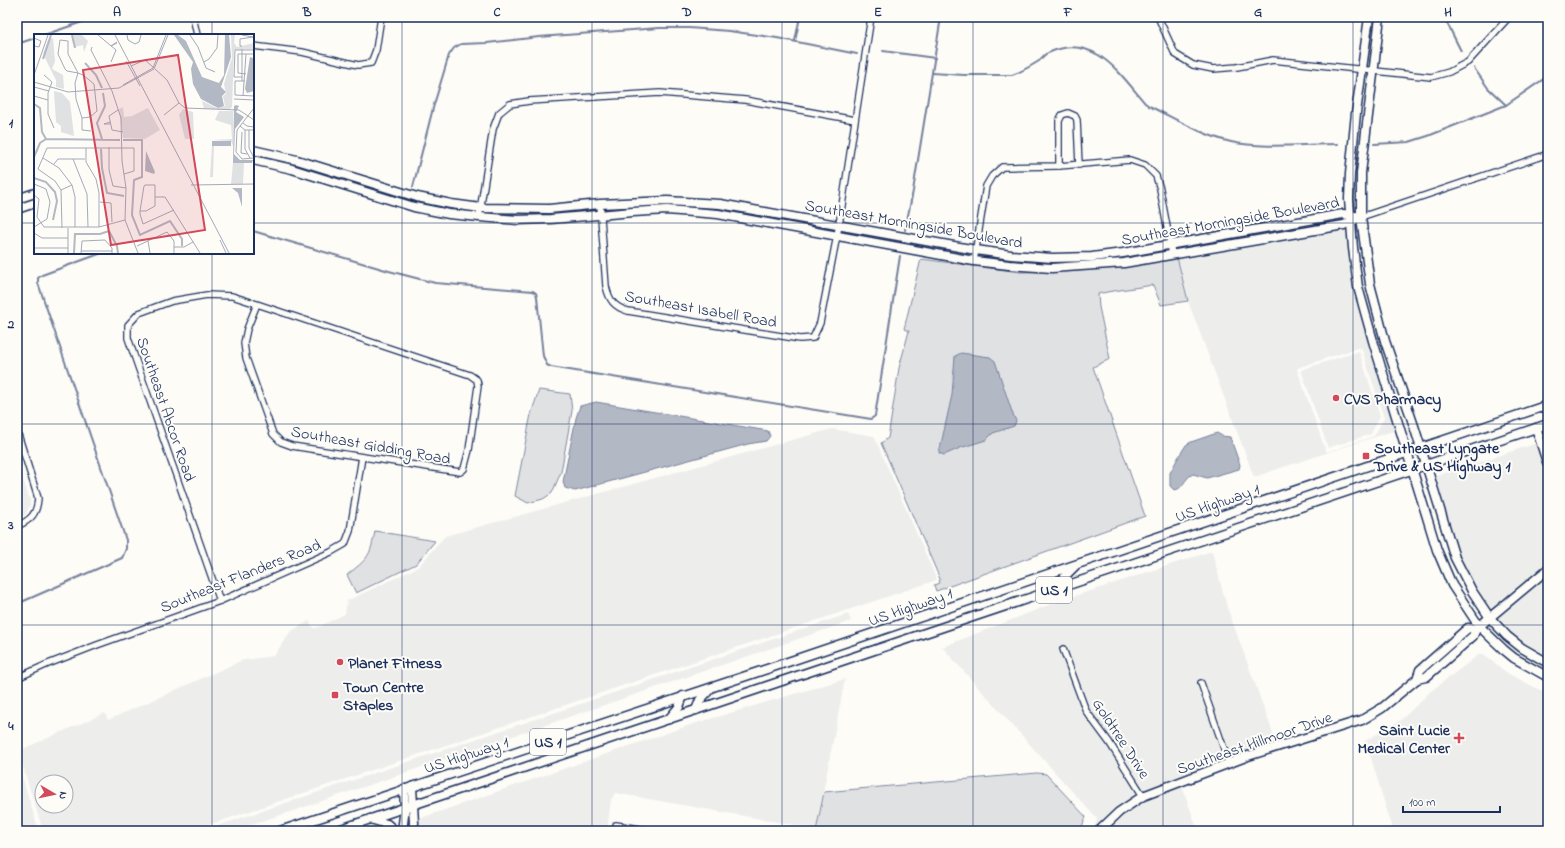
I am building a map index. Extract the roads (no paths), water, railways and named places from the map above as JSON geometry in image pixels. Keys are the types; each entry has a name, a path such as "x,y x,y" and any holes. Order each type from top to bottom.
{"street":[{"path":"193,17 197,34"},
{"path":"254,46 302,52 358,65 371,63 376,50 381,17"},
{"path":"837,235 871,17"},
{"path":"1158,17 1175,54 1194,65 1213,69 1237,67 1273,60 1431,77 1449,72 1468,62 1509,17"},
{"path":"1369,17 1350,174 1353,248 1358,286 1406,452 1444,567 1452,585 1477,627 1514,658 1548,677"},
{"path":"1380,17 1372,71 1361,173 1361,217 1370,284 1385,341 1414,426 1419,447 1452,550 1472,591 1490,618 1507,636 1522,648 1548,663"},
{"path":"479,218 493,129 499,113 510,104 660,93 744,100 855,120"},
{"path":"1059,166 1059,121 1062,115 1068,113 1075,116 1077,120 1080,165"},
{"name":"Southeast Morningside Boulevard","path":"254,150 297,160 417,197 481,208 549,209 600,204 667,201 720,204 976,250 1036,258 1070,258 1123,253 1343,214 1351,218 1361,217"},
{"path":"1361,217 1548,154"},
{"name":"Southeast Morningside Boulevard","path":"254,160 292,168 414,207 449,214 479,218 518,220 667,210 718,214 974,261 1035,268 1124,263 1344,225 1351,218"},
{"path":"292,168 297,160"},
{"path":"974,261 986,186 992,176 1002,167 1080,165 1130,160 1145,165 1156,176 1172,254"},
{"path":"384,197 388,188"},
{"path":"17,198 34,193"},
{"path":"17,209 34,204"},
{"name":"Southeast Isabell Road","path":"600,204 607,292 617,307 628,311 800,339 813,338 820,323 837,235"},
{"path":"1260,228 1262,239"},
{"path":"1070,258 1071,267"},
{"name":"Southeast Abcor Road","path":"220,602 128,338 128,325 139,313 172,301 207,295 232,296 470,375 477,380 478,386 469,450 464,469 460,472"},
{"name":"Southeast Gidding Road","path":"256,304 244,343 246,358 273,434 281,442 292,446 460,472"},
{"name":"US Highway 1","path":"280,831 1052,573 1419,447 1548,405"},
{"name":"US Highway 1","path":"334,831 414,806 668,719 1548,424"},
{"path":"1536,428 1548,465"},
{"path":"17,431 36,487 38,498 38,508 33,515 24,523 17,526"},
{"name":"Southeast Flanders Road","path":"17,678 97,645 220,602 345,544 350,531 362,457"},
{"path":"1060,588 1063,578 1077,564"},
{"name":"Southeast Hillmoor Drive","path":"1100,831 1119,812 1143,796 1229,763 1362,720 1382,708 1417,679 1420,670 1468,628 1477,627 1490,618 1548,569"},
{"path":"1042,594 1051,582 1052,573"},
{"name":"Goldtree Drive","path":"1063,649 1086,711 1143,796"},
{"path":"1201,683 1229,763"},
{"path":"696,710 700,700 712,687"},
{"path":"668,719 679,707 683,696"},
{"path":"408,788 414,806 413,831"},
{"path":"402,831 408,788"},
{"path":"370,819 387,824 395,831"},
{"path":"616,825 652,831"}],"waterway":[{"path":"47,34 97,17"},
{"path":"795,41 800,17"},
{"path":"905,230 913,191 941,17"},
{"path":"1444,17 1461,51"},
{"path":"413,187 433,108 449,55 454,48 461,44 659,28 689,28 729,31 777,38 857,54"},
{"path":"17,44 34,38"},
{"path":"932,73 1012,75 1039,61 1044,55 1064,48 1079,48 1092,52 1115,68 1149,106 1189,126 1220,139 1256,145 1284,146 1338,144"},
{"path":"883,51 935,58"},
{"path":"1474,68 1488,88 1506,105"},
{"path":"1374,144 1409,142 1428,136 1506,105 1548,76"},
{"path":"254,231 435,283 533,291 536,293 537,297 543,356 547,365 551,367 871,419 875,416 900,256"},
{"path":"17,604 122,558 126,549 126,540 38,283 38,278 42,275 99,254"}],"place":[{"name":"CVS Pharmacy","path":"1336,398"},
{"name":"Southeast Lyngate Drive & US Highway 1","path":"1366,456"},
{"name":"Planet Fitness","path":"340,662"},
{"name":"Town Centre Staples","path":"335,695"},
{"name":"Saint Lucie Medical Center","path":"1459,738"}]}
